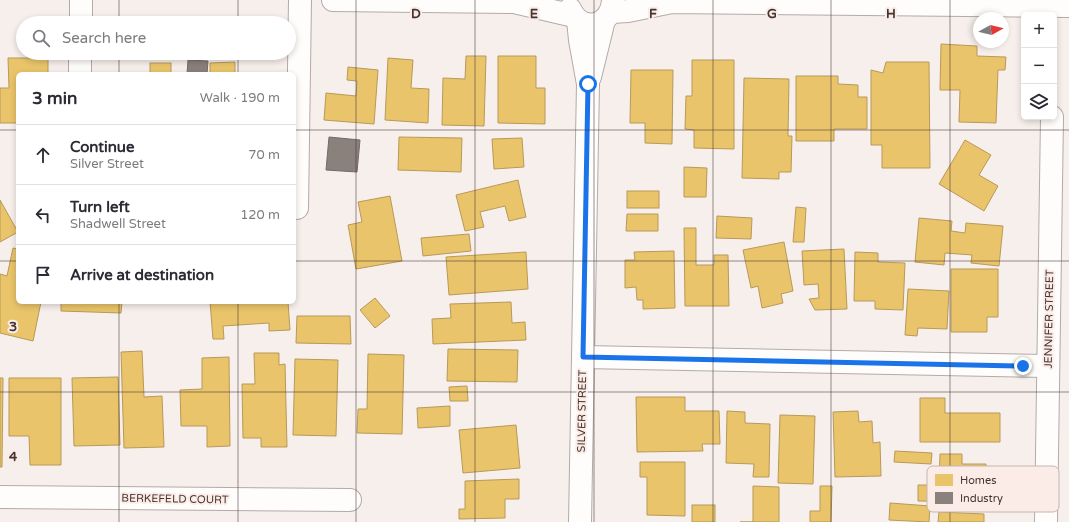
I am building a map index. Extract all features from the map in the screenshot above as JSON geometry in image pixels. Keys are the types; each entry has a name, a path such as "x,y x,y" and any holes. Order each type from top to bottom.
{"street":[{"path":"80,16 81,0"},
{"path":"297,208 300,0"},
{"path":"333,0 518,1 573,12 584,23 591,24 598,23 609,11 628,11 667,1 1059,9"},
{"name":"SILVER STREET","path":"588,84 609,11"},
{"name":"SILVER STREET","path":"573,12 588,84 580,522"},
{"path":"80,60 80,72"},
{"name":"JENNIFER STREET","path":"1047,466 1052,120"},
{"path":"583,357 1048,366"},
{"name":"BERKEFELD COURT","path":"0,497 350,500"},
{"name":"JENNIFER STREET","path":"1046,512 1046,522"}],"building: Homes":[{"path":"941,44 973,46 973,48 977,48 977,56 1006,57 1005,70 998,70 996,123 959,122 960,90 940,90"},
{"path":"466,56 486,56 484,126 442,125 443,78 465,79"},
{"path":"498,56 536,56 536,88 545,88 545,124 498,123"},
{"path":"8,58 16,58 16,60 48,60 48,72 16,72 16,123 0,123 0,88 9,88"},
{"path":"388,58 413,60 411,88 429,89 428,123 385,120"},
{"path":"692,60 734,60 734,149 694,148 694,130 685,129 686,96 692,96"},
{"path":"235,62 235,72 210,72 210,63"},
{"path":"886,62 929,62 930,168 882,168 882,145 871,145 871,70 883,73"},
{"path":"150,63 171,63 171,72 150,72"},
{"path":"348,67 378,70 374,124 324,120 326,93 356,96 357,81 347,80"},
{"path":"631,70 673,70 672,144 645,143 645,123 630,123"},
{"path":"796,76 838,76 838,84 858,85 858,97 867,97 867,129 834,129 834,141 796,141"},
{"path":"744,78 789,79 788,136 792,136 791,172 779,172 779,179 742,178"},
{"path":"399,137 462,138 461,172 398,170"},
{"path":"522,138 524,167 494,169 492,139"},
{"path":"965,140 991,155 979,175 998,186 984,211 939,184"},
{"path":"684,167 707,168 706,197 684,197"},
{"path":"518,180 526,217 509,221 505,206 480,212 484,227 465,231 456,195"},
{"path":"627,191 659,191 659,208 627,208"},
{"path":"390,196 402,261 356,269 348,225 362,222 358,202"},
{"path":"0,200 16,228 16,233 0,242"},
{"path":"796,207 806,208 804,242 793,242"},
{"path":"627,214 658,214 658,231 626,231"},
{"path":"717,216 752,218 751,239 716,238"},
{"path":"919,218 952,221 951,231 965,233 966,223 1003,226 999,266 971,263 972,255 945,253 944,265 915,262"},
{"path":"684,228 696,228 696,265 714,265 714,255 728,255 729,306 685,306"},
{"path":"469,234 471,251 423,256 421,238"},
{"path":"784,242 793,291 781,294 783,303 762,308 758,286 751,288 743,250"},
{"path":"13,248 16,249 16,304 41,304 33,341 0,333 0,274 7,276"},
{"path":"844,249 847,309 815,310 809,299 819,298 818,284 804,285 802,251"},
{"path":"674,251 675,308 643,309 643,300 637,300 636,287 625,288 625,260 635,260 634,252"},
{"path":"526,252 528,289 449,295 446,257"},
{"path":"855,252 878,253 878,262 905,263 903,310 875,309 875,301 854,301"},
{"path":"951,269 998,269 998,317 987,317 987,332 951,332"},
{"path":"908,289 949,291 947,329 918,328 917,336 905,335"},
{"path":"375,298 390,316 375,328 360,310"},
{"path":"511,302 512,323 525,322 526,340 433,344 432,319 451,318 450,304"},
{"path":"61,304 122,304 121,313 61,311"},
{"path":"210,304 288,304 290,330 269,331 269,323 223,326 224,339 213,339"},
{"path":"297,316 350,316 351,344 296,343"},
{"path":"448,349 518,350 517,382 447,381"},
{"path":"142,351 144,397 162,396 164,447 124,448 121,352"},
{"path":"254,353 279,353 279,365 285,364 287,447 261,447 261,438 243,438 242,384 255,384"},
{"path":"368,354 404,355 402,434 357,433 358,409 367,409"},
{"path":"229,357 230,446 207,447 207,426 181,426 180,390 202,389 202,358"},
{"path":"295,359 338,360 336,436 293,435"},
{"path":"118,377 120,445 74,446 72,378"},
{"path":"0,378 3,378 2,467 0,467"},
{"path":"9,378 61,378 61,465 30,465 29,436 9,436"},
{"path":"467,386 468,401 450,401 449,387"},
{"path":"636,397 685,397 685,411 719,411 720,444 702,444 703,451 637,452"},
{"path":"920,398 945,398 945,413 1000,413 1000,442 920,442"},
{"path":"450,406 450,426 418,428 417,408"},
{"path":"727,411 745,412 745,423 770,424 769,477 753,477 754,464 726,463"},
{"path":"858,411 859,422 872,421 873,443 880,442 881,476 835,477 833,412"},
{"path":"780,415 815,416 813,484 778,483"},
{"path":"516,425 520,468 463,473 459,430"},
{"path":"895,451 932,453 931,464 894,462"},
{"path":"940,454 962,454 962,464 986,464 986,466 940,466"},
{"path":"640,462 685,462 685,516 647,515 647,477 640,477"},
{"path":"519,479 519,499 505,499 505,518 459,519 459,509 465,509 465,481"},
{"path":"918,485 927,485 927,501 918,501"},
{"path":"753,486 779,487 779,522 753,522"},
{"path":"820,486 832,486 831,522 810,522 810,511 820,511"},
{"path":"890,503 927,506 927,512 930,512 929,522 889,520"},
{"path":"692,505 715,505 715,522 692,522"},
{"path":"939,512 984,514 984,522 938,522"}],"building: Industry":[{"path":"188,60 208,61 207,72 187,72"},
{"path":"329,137 360,140 357,172 326,170"}],"route":[{"path":"588,84 583,357 1023,366"}]}
